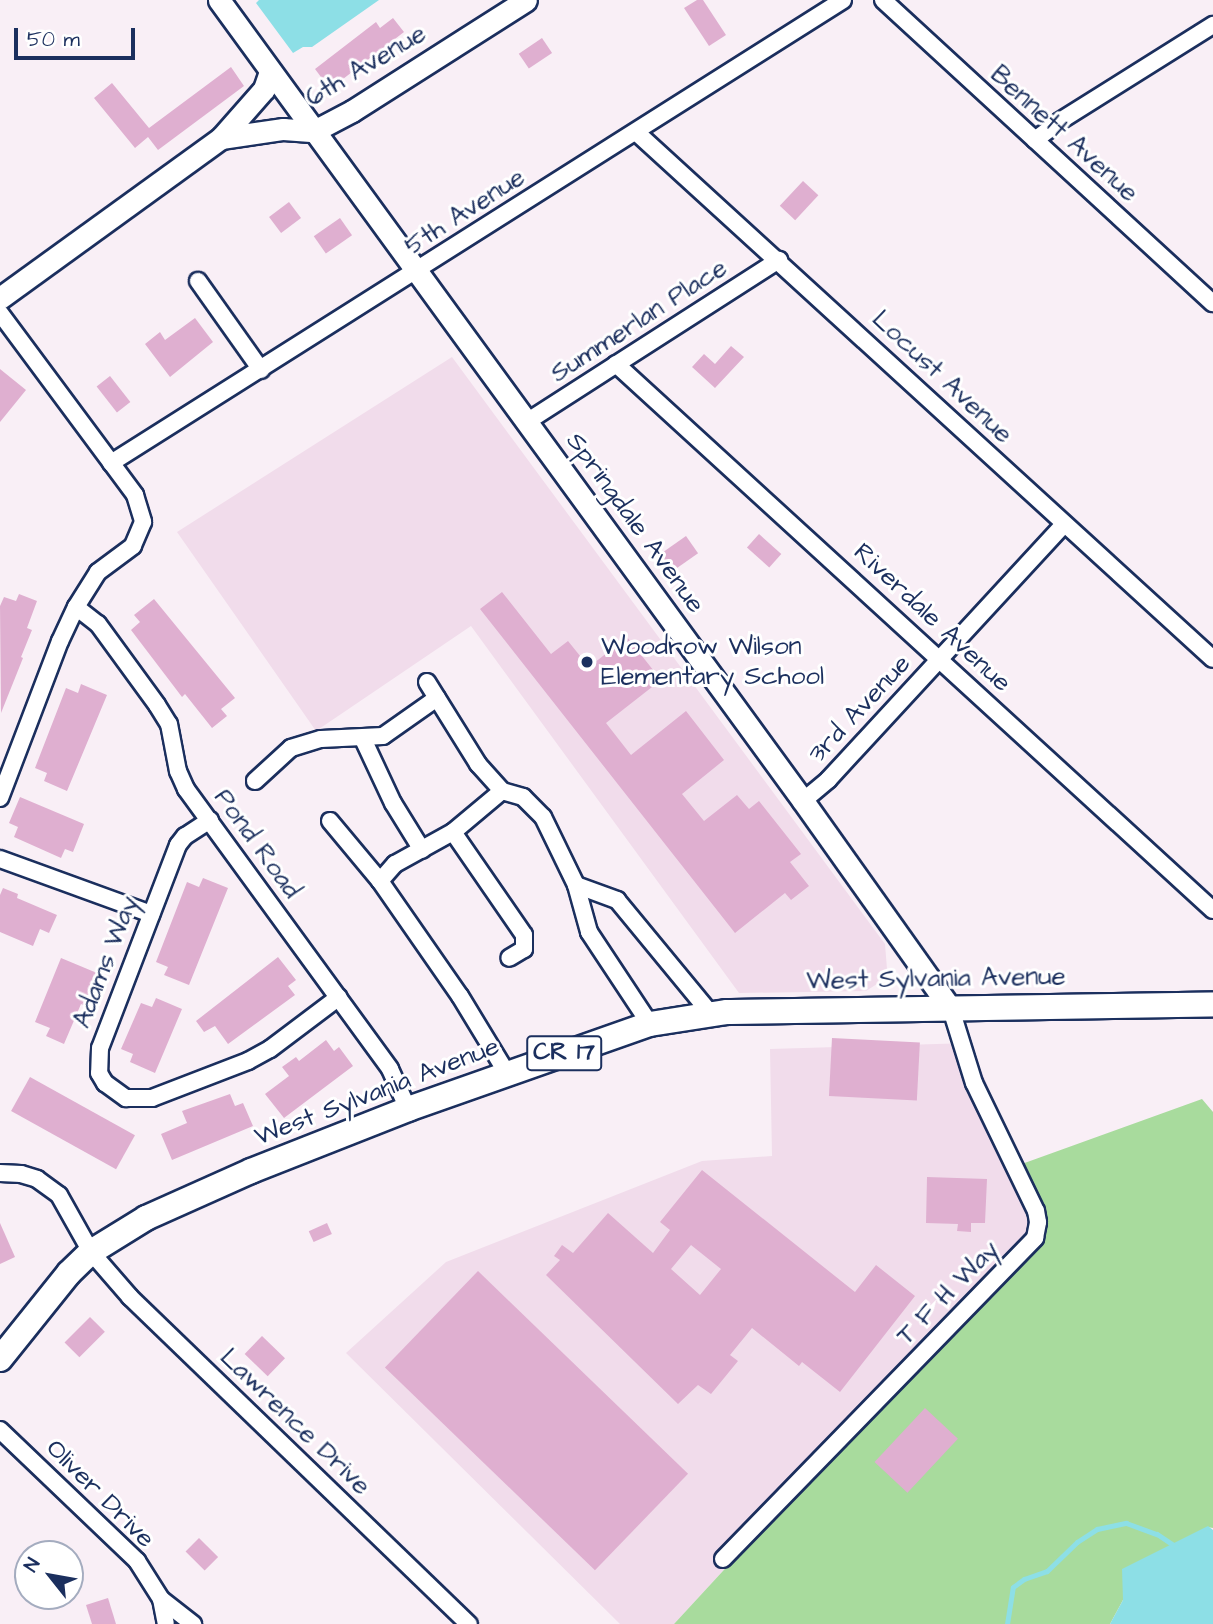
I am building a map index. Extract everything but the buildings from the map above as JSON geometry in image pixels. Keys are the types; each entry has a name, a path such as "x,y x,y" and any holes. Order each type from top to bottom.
{"main road":[{"name":"West Sylvania Avenue","path":"0,1359 69,1273 91,1252 131,1226 175,1204 408,1109 650,1024 710,1013 1213,1004"}],"street":[{"name":"6th Avenue","path":"221,138 283,129 314,131 352,111 526,0"},
{"name":"5th Avenue","path":"111,463 417,272 843,0"},
{"name":"Bennett Avenue","path":"883,0 1213,303"},
{"name":"Springdale Avenue","path":"220,1 951,1009"},
{"path":"1035,141 1060,121 1213,25"},
{"name":"6th Avenue","path":"0,298 221,138 264,89 270,72"},
{"name":"Locust Avenue","path":"636,132 1213,659"},
{"name":"Summerlan Place","path":"525,423 779,260"},
{"path":"198,281 261,370"},
{"path":"0,313 111,463 140,508 143,522 133,546 98,572 76,607 60,641 0,798"},
{"name":"Riverdale Avenue","path":"617,364 1213,910"},
{"name":"3rd Avenue","path":"803,802 828,780 1064,524"},
{"name":"Pond Road","path":"76,607 98,624 169,724 182,782 390,1069 408,1109"},
{"path":"426,682 478,764 502,791 523,797 542,817 576,885 589,932 650,1024"},
{"path":"256,781 291,748 321,739 383,736 437,698"},
{"path":"363,739 393,803 422,850"},
{"path":"380,881 395,864 453,832 502,791"},
{"name":"Adams Way","path":"210,820 184,836 178,845 98,1059 99,1073 105,1083 126,1098 152,1098 248,1061 271,1049 339,997"},
{"path":"330,821 380,881 460,996 508,1074"},
{"path":"453,832 524,935 524,949 509,958"},
{"path":"0,859 151,914"},
{"path":"576,885 617,900 710,1013"},
{"name":"T F H Way","path":"723,1559 1030,1245 1037,1233 1036,1212 974,1083 951,1009"},
{"name":"Lawrence Drive","path":"0,1173 21,1174 49,1186 66,1203 91,1252 130,1297 470,1624"},
{"name":"Oliver Drive","path":"0,1430 137,1561 161,1600 193,1624"},
{"path":"161,1600 166,1624"}],"shaded area":[{"name":"Woodrow Wilson Elementary School","path":"452,357 885,944 887,969 880,982 866,991 739,993 471,626 316,731 177,532"},
{"path":"970,1043 1048,1232 769,1521 674,1624 620,1624 346,1353 446,1262 702,1161 772,1156 770,1049"}],"green space":[{"path":"1202,1099 1213,1112 1213,1528 1207,1527 1123,1600 1110,1624 674,1624 769,1521 963,1323 1047,1232 1019,1165"}],"water":[{"path":"259,0 379,0 312,47 303,47 293,53 256,3"},
{"path":"1208,1526 1213,1530 1213,1624 1110,1624 1123,1600 1122,1569"}],"waterway":[{"path":"1007,1624 1013,1587 1024,1579 1047,1571 1077,1542 1097,1529 1126,1523 1157,1534 1176,1547"}],"place":[{"name":"Woodrow Wilson Elementary School","path":"587,662"}]}
